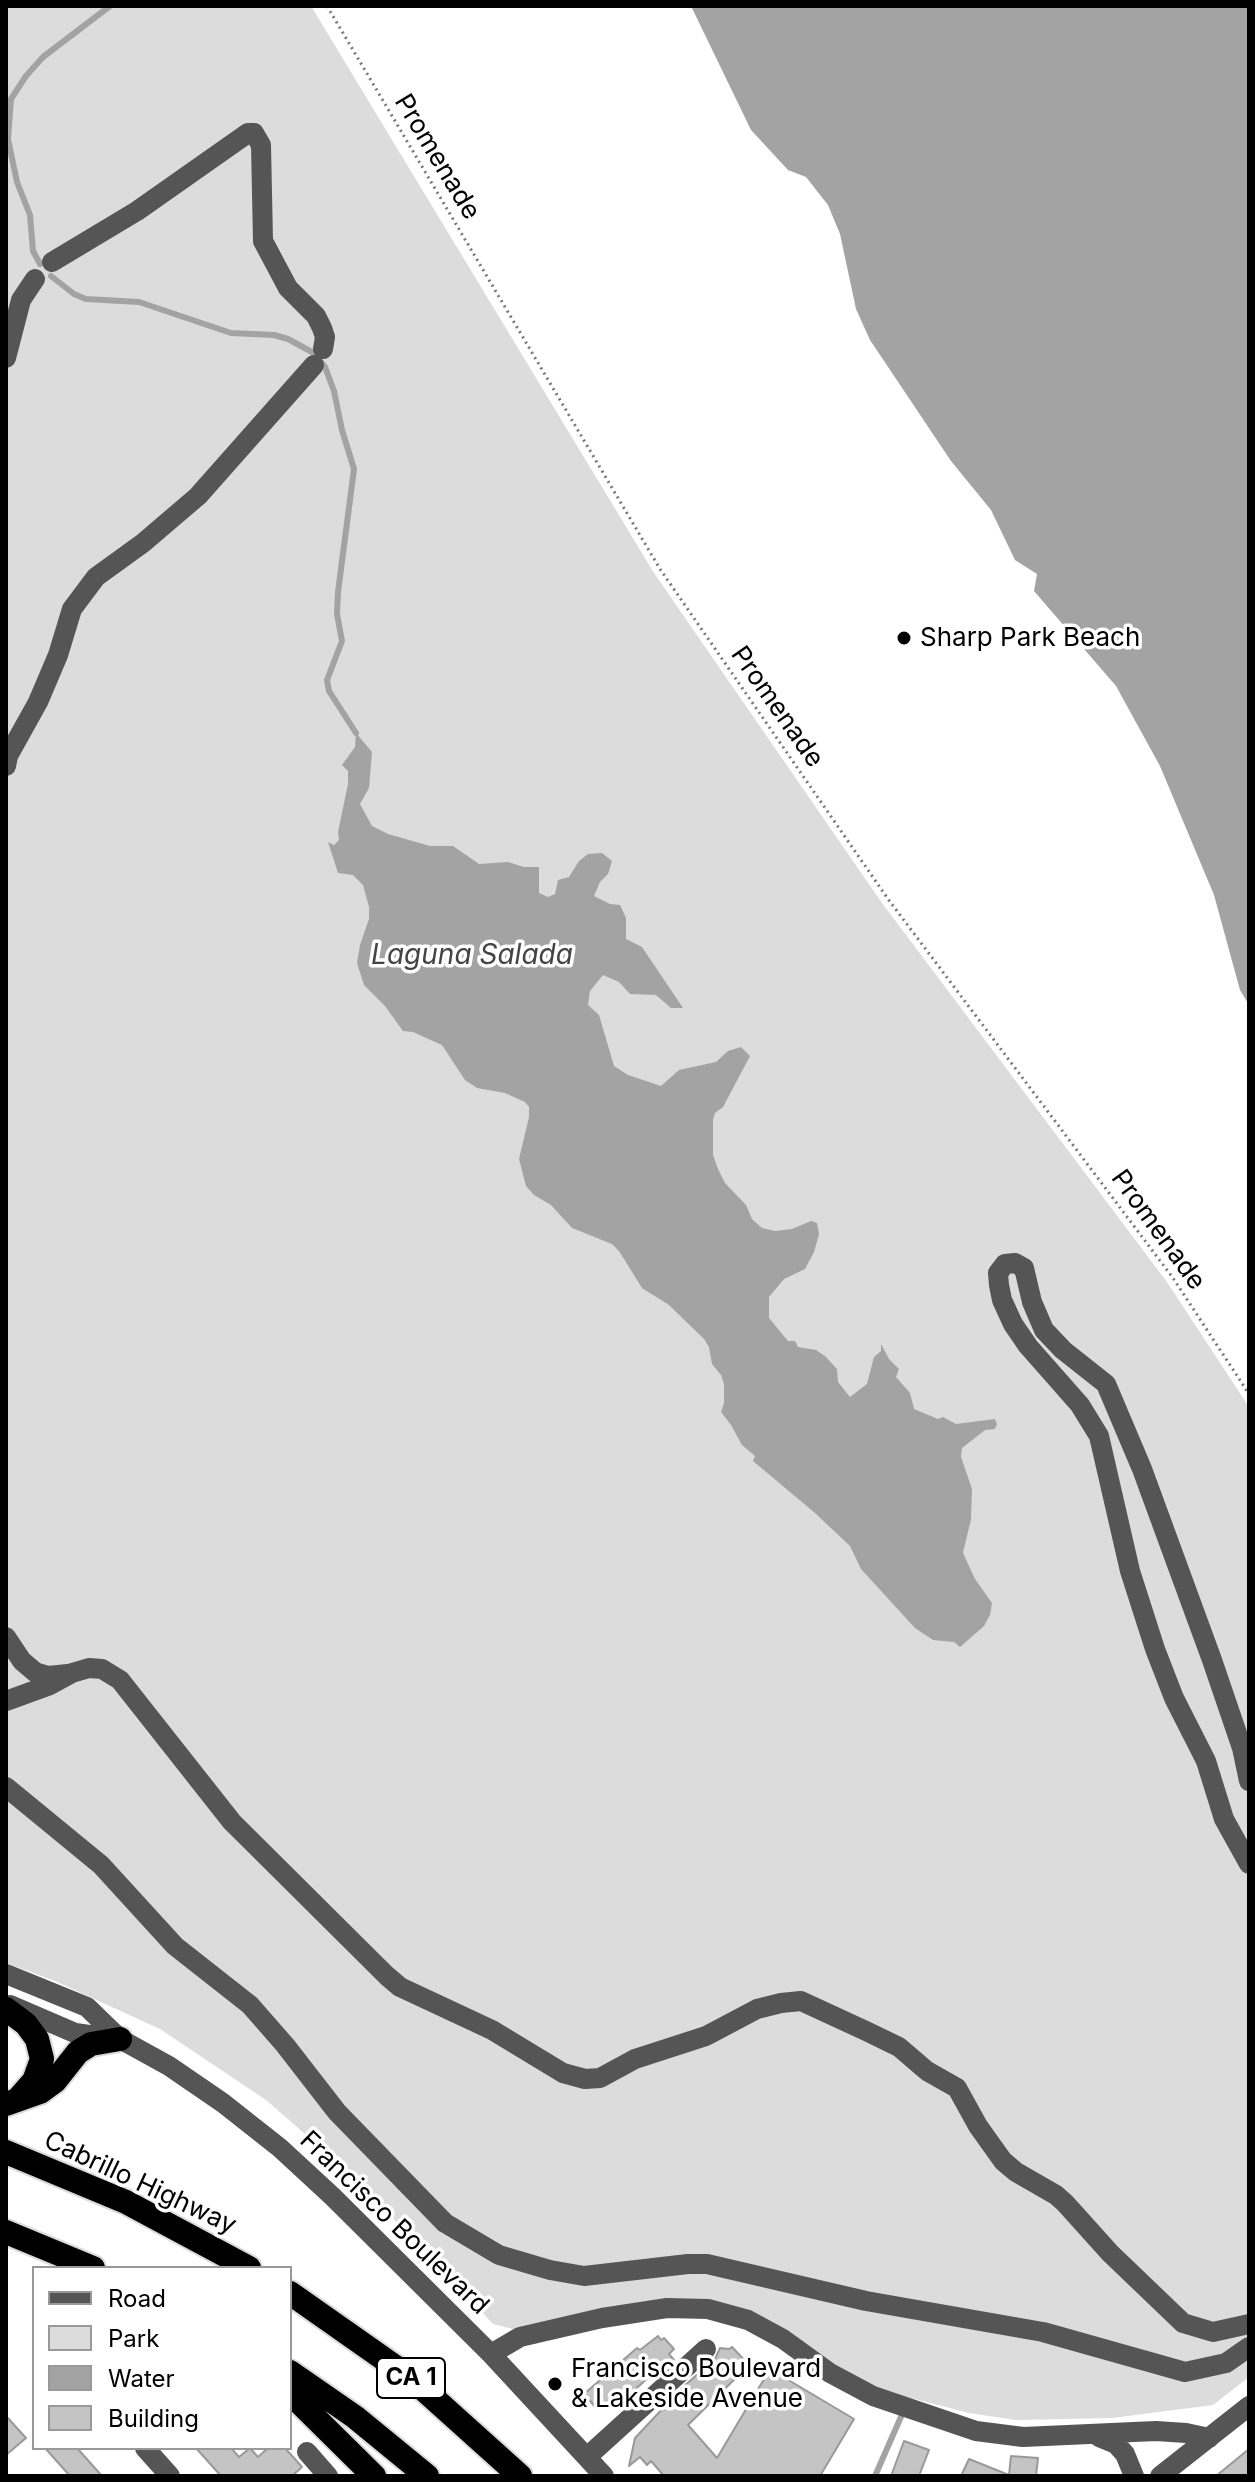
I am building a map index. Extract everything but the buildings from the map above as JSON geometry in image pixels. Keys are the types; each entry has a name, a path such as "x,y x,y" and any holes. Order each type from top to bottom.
{"highway":[{"path":"6,2006 37,2039 42,2059 34,2081 12,2102"},
{"path":"12,2102 40,2092 55,2081 78,2052 91,2044 120,2039"},
{"name":"Cabrillo Highway","path":"6,2152 126,2202 245,2266"},
{"path":"6,2232 88,2266"},
{"name":"CA 1","path":"292,2294 411,2378 520,2476"},
{"name":"CA 1","path":"292,2373 355,2417 427,2476"},
{"path":"292,2395 374,2476"}],"street":[{"path":"6,766 47,682 72,609 96,577 143,543 198,496 318,357 325,337 316,316 288,288 263,241 261,145 254,133 248,133 137,211 52,262"},
{"path":"6,358 21,300 35,279"},
{"path":"1249,1781 1242,1748 1218,1674 1147,1481 1106,1384 1063,1350 1044,1330 1032,1302 1024,1268 1015,1263 1005,1264 998,1273 1007,1312 1028,1346 1080,1405 1099,1436 1130,1571 1155,1649 1174,1698 1206,1761 1224,1819 1249,1864"},
{"path":"6,1637 22,1661 35,1672 48,1676 89,1668 102,1669 120,1680 232,1822 400,1987 492,2030 563,2073 585,2079 600,2078 635,2059 706,2036 757,2009 801,2001 818,2007 899,2047 927,2071 957,2088 978,2126 1003,2161 1065,2203 1110,2253 1183,2323 1213,2332 1249,2324"},
{"path":"6,1701 50,1685 72,1673"},
{"path":"6,1787 101,1865 175,1946 250,2005 337,2112 445,2223 499,2255 584,2276 707,2264 866,2301 1043,2332 1185,2372 1226,2363 1249,2347"},
{"name":"Francisco Boulevard","path":"6,1974 87,2007 120,2039 191,2080 280,2148 491,2354 604,2476"},
{"name":"Francisco Boulevard","path":"6,2006 75,2033 120,2039"},
{"path":"491,2354 520,2337 602,2318 667,2308 708,2309 748,2320 783,2339 840,2379 873,2396 976,2431 1023,2437 1156,2431 1209,2438"},
{"path":"587,2457 706,2349"},
{"path":"1160,2476 1249,2406"},
{"path":"1096,2436 1116,2444 1125,2454 1134,2476"},
{"path":"147,2450 170,2476"},
{"path":"307,2452 328,2476"}],"path":[{"name":"Promenade","path":"327,6 660,569 888,899 1173,1278 1249,1394"}],"green space":[{"path":"6,6 311,6 654,573 882,903 1167,1282 1249,1407 1249,2377 1213,2405 1112,2418 1016,2420 969,2413 876,2389 709,2302 517,2330 493,2324 352,2175 266,2100 160,2029 55,1981 6,1963"}],"water":[{"path":"691,6 1249,6 1249,1005 1240,990 1214,895 1160,766 1116,686 1034,591 1037,574 1015,560 991,510 951,461 870,340 856,309 840,234 828,205 806,177 788,170 751,130"},
{"name":"Laguna Salada","path":"356,733 372,752 369,788 360,804 372,826 388,834 430,846 453,846 479,864 508,862 539,867 539,893 548,897 555,894 558,880 569,877 579,861 588,854 602,853 612,861 594,896 620,905 626,918 626,939 642,947 683,1008 671,1008 656,995 630,994 619,982 603,975 590,991 588,1005 599,1015 614,1066 628,1075 661,1086 679,1070 716,1062 728,1051 741,1047 750,1056 713,1120 713,1155 718,1169 725,1183 762,1228 775,1231 792,1229 811,1221 817,1223 819,1234 814,1252 805,1269 784,1279 769,1297 769,1318 788,1341 795,1341 798,1347 816,1350 825,1356 837,1369 838,1382 850,1397 867,1384 881,1344 899,1369 896,1377 910,1393 914,1409 956,1424 995,1419 995,1429 985,1430 962,1448 961,1457 972,1489 971,1519 963,1553 975,1579 992,1603 984,1626 960,1647 954,1642 933,1640 915,1628 861,1569 850,1546 753,1461 755,1456 742,1445 721,1412 724,1384 712,1364 704,1339 669,1305 642,1288 612,1244 572,1228 551,1205 526,1186 519,1159 529,1117 529,1107 525,1102 505,1093 477,1088 465,1080 442,1045 413,1032 403,1031 385,1006 364,985 357,963 369,919 369,907 363,885 353,875 338,873 328,842 334,845 339,840 348,784 348,771 342,765 355,747"}],"waterway":[{"path":"40,264 33,251 30,215 17,182 8,139 11,99 43,57 110,6"},
{"path":"51,276 74,294 86,299 139,302 231,333 274,335 288,339 312,352 325,367 354,469 338,592 337,614 342,641 327,680 329,691 356,733"},
{"path":"875,2476 904,2410"}],"place":[{"name":"Sharp Park Beach","path":"904,638"},
{"name":"Francisco Boulevard & Lakeside Avenue","path":"555,2384"}]}
